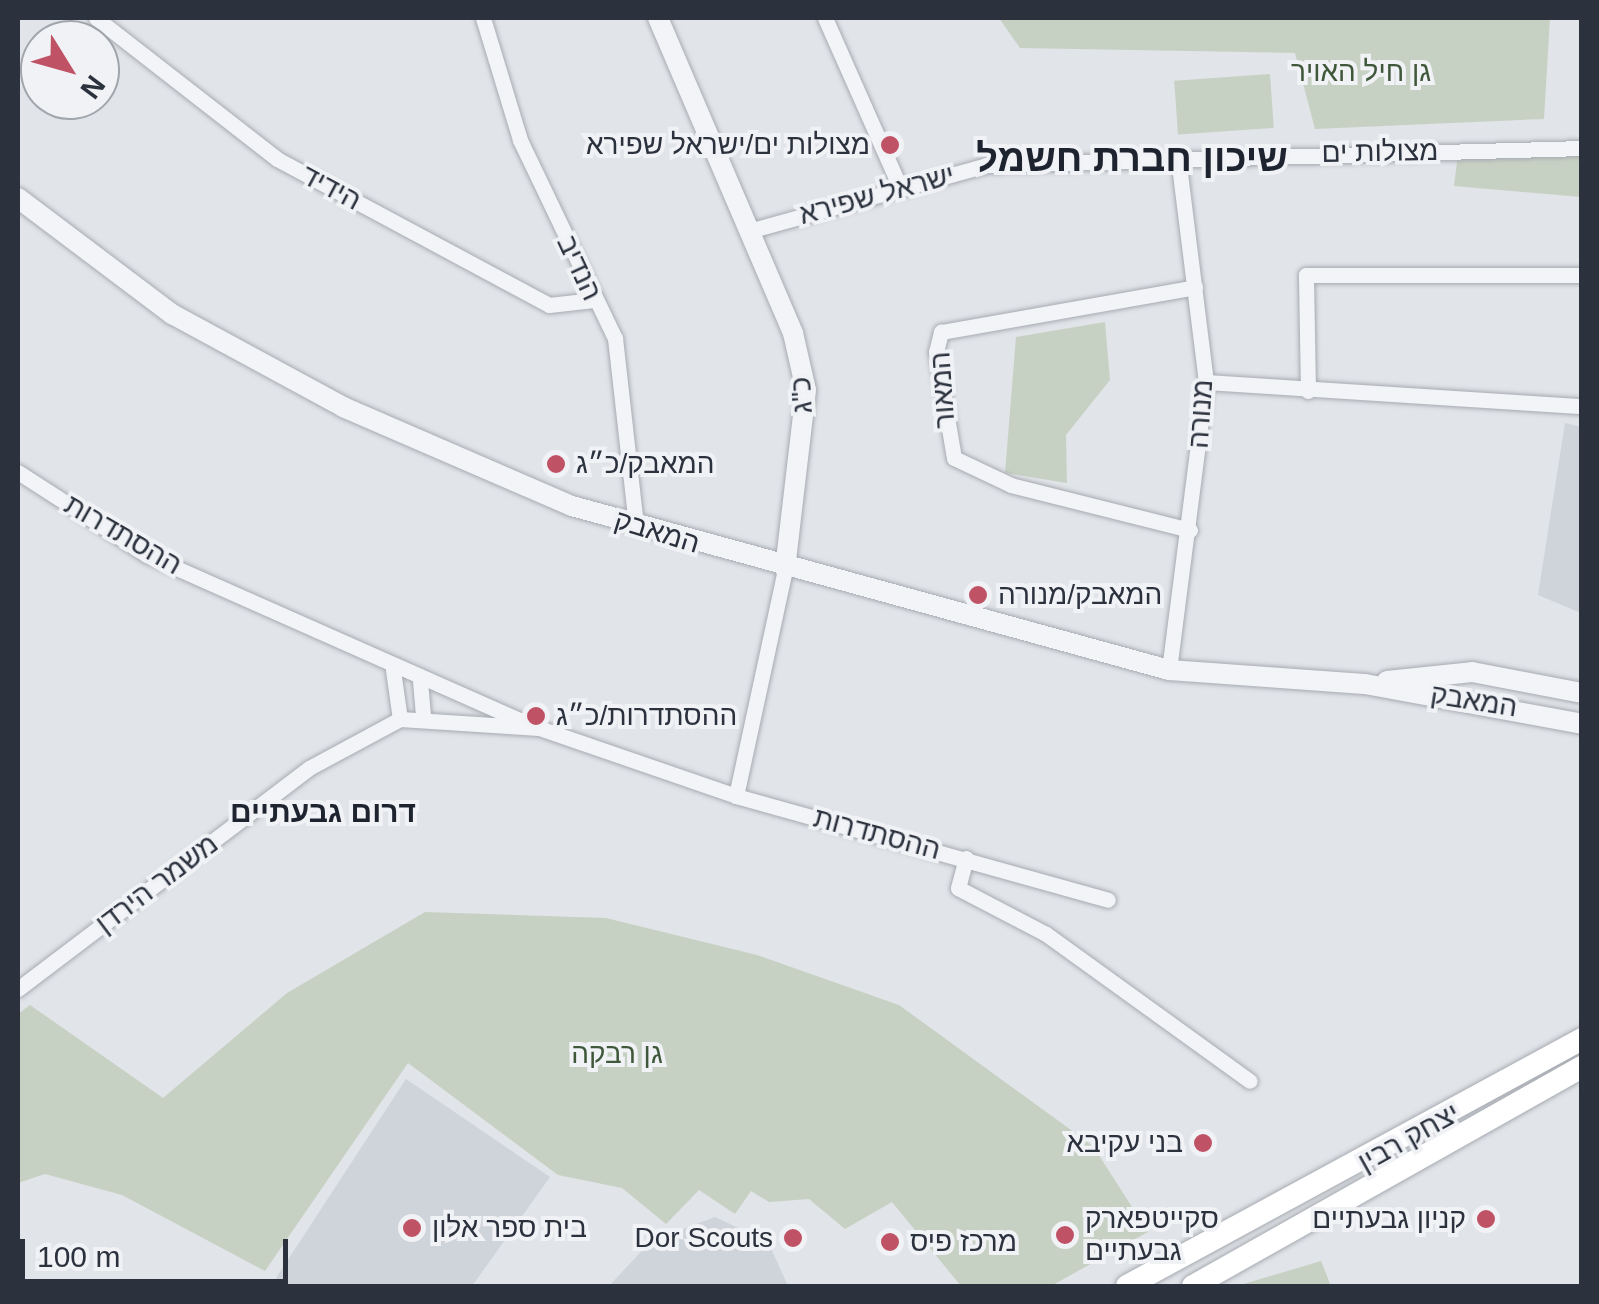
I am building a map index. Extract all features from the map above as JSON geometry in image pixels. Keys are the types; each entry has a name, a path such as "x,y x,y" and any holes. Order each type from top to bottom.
{"main road":[{"name":"יצחק רבין","path":"1127,1286 1582,1039"},
{"name":"יצחק רבין","path":"1192,1286 1582,1067"}],"street":[{"name":"הידיד","path":"96,18 277,159 549,305 594,300"},
{"name":"הנדיב","path":"483,18 520,140 615,338 636,526"},
{"name":"כ\"ג","path":"658,18 720,172 756,229 806,390 785,569 736,796"},
{"path":"825,18 900,187"},
{"name":"מצולות ים","path":"1178,157 1582,148"},
{"name":"ישראל שפירא","path":"756,229 986,166 1178,157"},
{"name":"מנורה","path":"1169,670 1206,382 1178,157"},
{"name":"המאבק","path":"18,198 172,314 343,407 636,526 1169,670 1365,684 1582,724"},
{"path":"1308,391 1306,275 1582,275"},
{"name":"המאור","path":"1190,530 1012,484 954,458 936,352 941,332 1195,287"},
{"path":"1206,382 1582,406"},
{"name":"ההסתדרות","path":"19,475 147,555 420,681 539,728 736,796 966,858 958,888 1046,934 1250,1081"},
{"path":"394,670 400,719"},
{"name":"המאבק","path":"1365,684 1472,672 1582,693"},
{"path":"420,681 423,719"},
{"name":"ההסתדרות","path":"400,719 539,728"},
{"name":"משמר הירדן","path":"18,990 308,768 400,719"},
{"path":"966,858 1108,900"}],"shaded area":[{"path":"1565,423 1581,427 1581,613 1538,595"},
{"name":"בית ספר אלון","path":"406,1079 550,1177 472,1286 285,1286 276,1278"},
{"path":"715,1217 768,1242 788,1286 609,1286 651,1241"}],"green space":[{"name":"גן חיל האויר","path":"999,18 1550,18 1544,119 1315,129 1295,53 1020,48"},
{"path":"1270,74 1274,128 1178,135 1174,81"},
{"path":"1581,151 1581,197 1454,186 1458,154"},
{"path":"1105,322 1110,380 1066,435 1067,483 1005,473 1016,337"},
{"name":"גן רבקה","path":"425,912 606,918 757,955 899,1005 1093,1146 1148,1232 1051,1286 961,1286 892,1202 845,1229 809,1199 769,1202 751,1191 735,1214 699,1190 666,1224 622,1188 558,1175 408,1063 265,1271 122,1195 45,1174 18,1183 18,1014 30,1005 163,1098 287,993"},
{"path":"1321,1261 1331,1286 1237,1286"}],"place":[{"name":"מצולות ים/ישראל שפירא","path":"890,145"},
{"name":"המאבק/כ״ג","path":"556,464"},
{"name":"המאבק/מנורה","path":"978,595"},
{"name":"ההסתדרות/כ״ג","path":"536,716"},
{"name":"בני עקיבא","path":"1203,1143"},
{"name":"קניון גבעתיים","path":"1486,1219"},
{"name":"בית ספר אלון","path":"412,1228"},
{"name":"סקייטפארק גבעתיים","path":"1065,1235"},
{"name":"Dor Scouts","path":"793,1238"},
{"name":"מרכז פיס","path":"890,1242"}],"district":[{"name":"שיכון חברת חשמל","path":"1132,159"},
{"name":"דרום גבעתיים","path":"323,812"}]}
